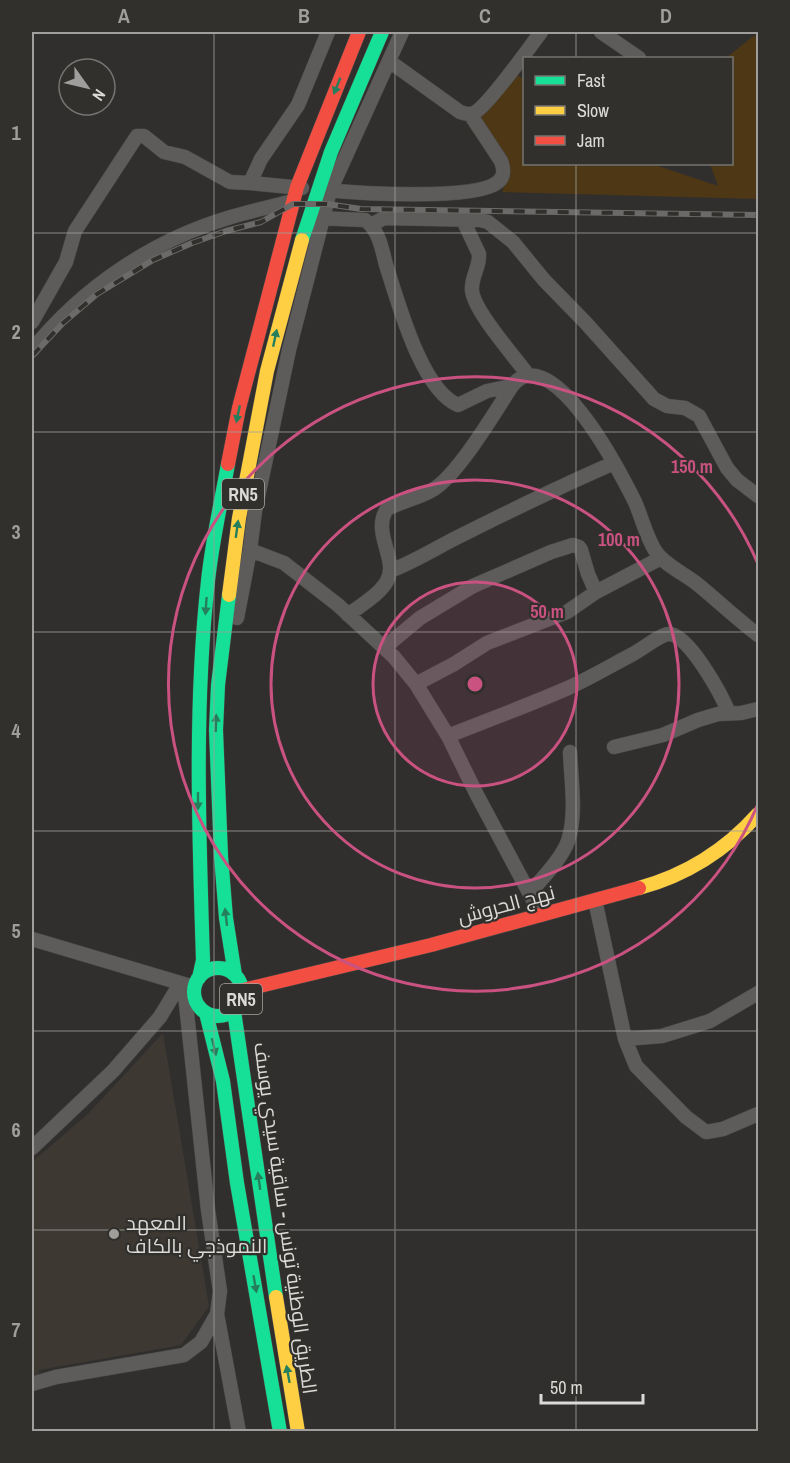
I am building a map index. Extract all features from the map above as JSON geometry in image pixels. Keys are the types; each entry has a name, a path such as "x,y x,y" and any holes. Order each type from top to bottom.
{"main road":[{"name":"RN5","path":"189,983 202,970 203,953 198,818 199,740 200,683 208,580 239,408 289,215 295,194 360,32"},
{"name":"RN5","path":"189,983 198,1006 206,1014 221,1017 234,1011 239,1005 243,990 235,975 226,918 216,730 218,685 234,554 250,458 276,334 308,217 323,190 382,32"},
{"name":"نهج الحروش","path":"243,990 431,945 660,882 714,857 743,833 759,814"},
{"name":"RN5","path":"189,983 212,969 229,970 235,975"},
{"name":"الطريق الوطنية تونس - ساقية سيدي يوسف","path":"234,1011 281,1333 298,1431"},
{"name":"الطريق الوطنية تونس - ساقية سيدي يوسف","path":"206,1014 223,1081 237,1183 280,1431"}],"street":[{"path":"250,183 261,159 298,105 328,32"},
{"path":"218,685 229,654 250,550 255,511 289,350 324,218 323,190 402,32"},
{"path":"389,61 460,112 476,113 541,32"},
{"path":"601,32 638,57"},
{"path":"32,350 70,307 129,263 158,246 230,217 295,194 323,190 443,195 487,189 499,181 503,169 501,161 470,114"},
{"path":"32,322 37,300 66,262 75,231 137,136 142,134 159,149 185,157 230,182 250,183 295,194"},
{"path":"289,215 365,220 371,225 379,240 406,327 427,373 448,401 458,405 487,391 512,386"},
{"path":"371,225 384,219 488,222 513,242 544,280 654,399 667,406 685,408 699,416 727,468 737,480 759,496"},
{"path":"463,220 479,254 472,294 491,326 528,375"},
{"path":"348,615 388,580 390,571 382,522 387,508 434,489 444,481 512,386 520,378 528,375 547,380 567,394 584,415 614,463 661,558 695,582 759,636"},
{"path":"390,571 547,493 614,463"},
{"path":"384,648 420,618 473,586 550,552 573,545 581,550 596,591"},
{"path":"250,550 284,562 384,648 417,684 448,736 541,915"},
{"path":"417,684 487,643 567,612 596,591 661,558"},
{"path":"448,736 570,687 645,648 666,634 679,638 689,646 721,694 729,712"},
{"path":"614,747 663,735 698,720 729,712 741,713 759,709"},
{"path":"530,893 553,865 567,843 571,818 570,752"},
{"path":"595,900 625,1039 636,1066 686,1117 706,1132 723,1129 759,1113"},
{"path":"32,939 189,983"},
{"path":"32,1149 113,1071 189,983"},
{"path":"189,983 208,1210 220,1291 217,1314 239,1431"},
{"path":"625,1039 662,1036 710,1021 759,993"},
{"path":"32,1384 56,1377 184,1355 201,1342 217,1314"}],"shaded area":[{"path":"758,35 758,199 502,192 507,179 469,127 518,75 523,79 523,165 655,165 718,186 710,165 733,165 733,57 727,57 752,37"},
{"name":"المعهد النموذجي بالكاف","path":"163,1033 209,1306 181,1345 39,1370 40,1380 32,1381 32,1162 89,1113"}],"railway":[{"path":"32,356 63,323 97,294 153,260 226,231 261,222 293,204 327,204 361,209 758,215"}],"traffic: fast":[{"path":"302,240 331,152 382,32"},
{"path":"199,978 203,960 199,770 201,676 210,566 228,464"},
{"path":"229,595 218,685 216,730 221,856 226,918 235,975"},
{"path":"213,968 223,968 235,975 242,987 242,992 242,997 235,1009 223,1016 213,1016 198,1005 194,997 194,987 205,972 213,968"},
{"path":"234,1011 276,1297"},
{"path":"206,1013 223,1081 237,1183 280,1432"}],"traffic: slow":[{"path":"229,595 239,518 267,371 302,240"},
{"path":"639,888 657,883 704,860 732,839 758,814"},
{"path":"276,1297 298,1432"}],"traffic: jam":[{"path":"228,464 239,408 297,187 359,32"},
{"path":"243,990 431,945 639,888"}],"place":[{"name":"المعهد النموذجي بالكاف","path":"114,1234"}]}
